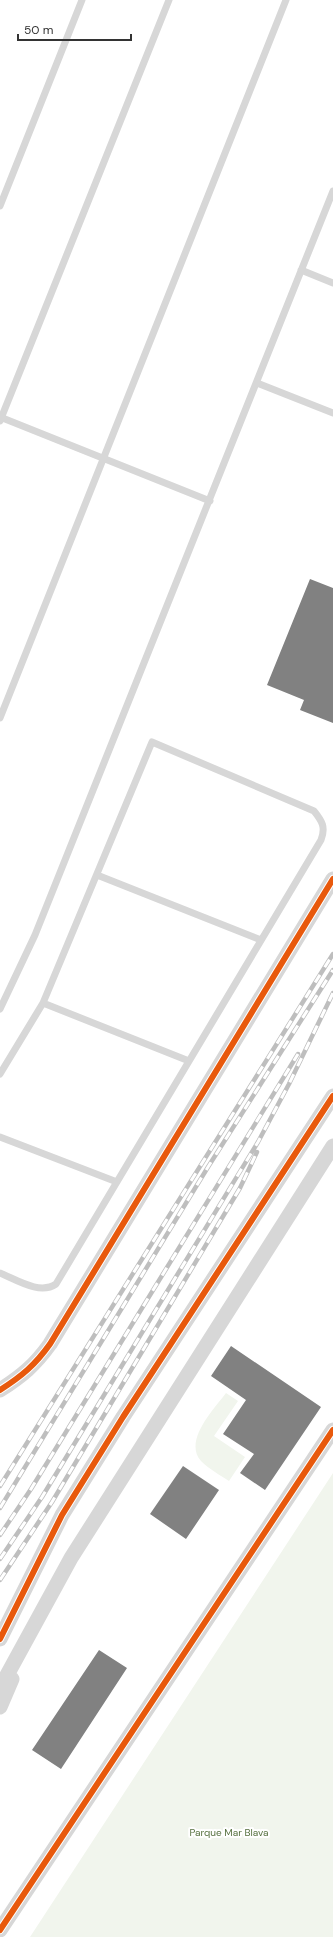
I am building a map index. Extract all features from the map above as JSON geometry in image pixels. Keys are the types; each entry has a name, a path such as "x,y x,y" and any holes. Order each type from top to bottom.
{"street":[{"path":"0,1390 22,1376 36,1362 50,1344 333,879"},
{"path":"0,1639 62,1515 135,1397 333,1096"},
{"path":"0,1688 35,1621 71,1558 333,1146"},
{"path":"0,1930 333,1430"},
{"path":"0,1707 35,1621"}],"lane":[{"path":"0,206 82,0"},
{"path":"169,0 0,419 210,500"},
{"path":"0,718 286,0"},
{"path":"0,1009 23,965 333,191"},
{"path":"301,270 333,283"},
{"path":"257,383 333,413"},
{"path":"0,1074 43,1003 152,742 314,811 322,821 324,832 321,840 56,1284 51,1288 37,1288 0,1273"},
{"path":"97,875 261,940"},
{"path":"43,1003 189,1061"},
{"path":"0,1137 117,1182"}],"green space":[{"path":"226,1393 238,1401 214,1436 245,1457 229,1481 201,1461 196,1453 198,1435 202,1426"},
{"name":"Parque Mar Blava","path":"333,1473 333,1937 30,1937"}],"building":[{"path":"310,579 333,588 333,723 300,710 304,700 267,685"},
{"path":"231,1346 321,1407 265,1490 240,1473 254,1454 223,1434 246,1400 211,1376"},
{"path":"183,1466 219,1490 186,1539 150,1514"},
{"path":"99,1650 127,1668 61,1769 32,1750"}],"railway":[{"path":"0,1486 333,954"},
{"path":"0,1508 208,1167 333,970"},
{"path":"0,1559 42,1497 258,1142 289,1084 333,993"},
{"path":"0,1535 31,1489 298,1054"},
{"path":"0,1580 52,1502 240,1188 257,1152"}],"cycle path":[{"path":"0,1390 28,1370 50,1344 333,879"},
{"path":"0,1639 62,1515 123,1417 333,1096"},
{"path":"0,1930 333,1430"}]}
